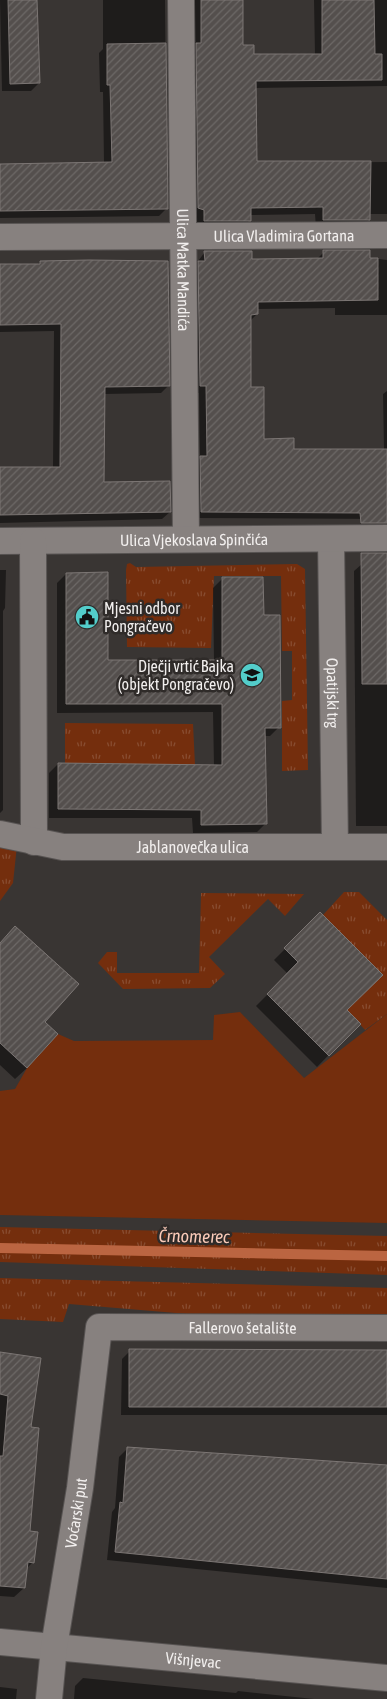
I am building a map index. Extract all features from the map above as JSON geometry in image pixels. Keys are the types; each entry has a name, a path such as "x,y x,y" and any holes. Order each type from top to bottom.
{"street":[{"name":"Ulica Matka Mandića","path":"181,0 186,539"},
{"name":"Ulica Vladimira Gortana","path":"0,237 387,234"},
{"name":"Ulica Vjekoslava Spinčića","path":"0,541 387,538"},
{"name":"Opatijski trg","path":"331,539 335,847"},
{"path":"33,541 34,842"},
{"name":"Jablanovečka ulica","path":"0,834 63,847 387,847"},
{"name":"Fallerovo šetalište","path":"98,1327 387,1328"},
{"name":"Voćarski put","path":"49,1699 54,1647 80,1488 98,1327"},
{"name":"Višnjevac","path":"0,1642 387,1678"}],"green space":[{"path":"130,563 136,567 297,564 305,569 308,770 282,771 282,701 292,700 292,651 282,651 281,576 214,576 211,648 127,647 126,570 127,564"},
{"path":"65,723 193,724 195,765 65,763"},
{"path":"0,845 17,845 13,883 0,901"},
{"path":"344,892 359,892 387,920 387,1014 365,1030 347,1010 382,975 323,915"},
{"path":"201,893 304,894 285,916 268,899 209,957 225,974 210,988 123,989 98,963 107,952 117,952 117,973 199,973"},
{"path":"240,1012 304,1078 387,1014 387,1223 0,1215 0,1091 15,1089 27,1068 58,1034 74,1041 213,1040 214,1015"},
{"path":"0,1227 387,1236 387,1275 0,1262"},
{"path":"0,1278 387,1288 387,1317 188,1314 69,1304 63,1322 0,1319"}],"building":[{"path":"8,0 37,0 40,83 10,84"},
{"path":"201,0 243,0 243,45 254,45 254,54 322,54 322,0 374,0 375,54 382,54 382,80 256,81 257,161 371,161 370,220 323,220 323,207 251,208 251,221 204,221 204,210 198,208 196,43 201,43"},
{"path":"166,43 168,209 0,211 0,164 112,162 110,85 107,85 107,44"},
{"path":"323,250 370,250 370,258 378,258 378,300 258,302 258,314 251,315 251,387 264,387 264,439 294,438 294,449 387,449 387,523 361,523 360,513 201,512 200,456 207,456 206,386 200,386 198,261 205,261 204,251 252,251 252,259 257,259 323,258"},
{"path":"40,261 168,261 170,386 105,387 104,482 170,481 171,512 0,515 0,467 60,467 61,324 0,325 0,264 40,264"},
{"path":"361,553 387,553 387,684 362,684"},
{"path":"108,572 108,660 222,660 222,577 263,577 264,615 280,615 281,728 265,728 267,824 201,825 201,810 58,809 58,763 222,765 222,704 66,704 66,573"},
{"path":"320,912 383,975 347,1010 361,1024 329,1056 267,994 298,962 284,948"},
{"path":"15,926 79,984 45,1022 58,1034 27,1068 0,1043 0,943"},
{"path":"129,1349 387,1350 387,1407 129,1407"},
{"path":"0,1352 41,1358 31,1427 39,1428 30,1531 38,1532 34,1563 28,1562 25,1588 0,1586 0,1456 3,1456 8,1396 0,1394"},
{"path":"127,1447 387,1465 387,1579 115,1552 120,1502 123,1503"}],"waterway":[{"name":"Črnomerec","path":"0,1248 387,1256"}],"place":[{"name":"Mjesni odbor Pongračevo","path":"87,617"},
{"name":"Dječji vrtić Bajka (objekt Pongračevo)","path":"252,675"}]}
